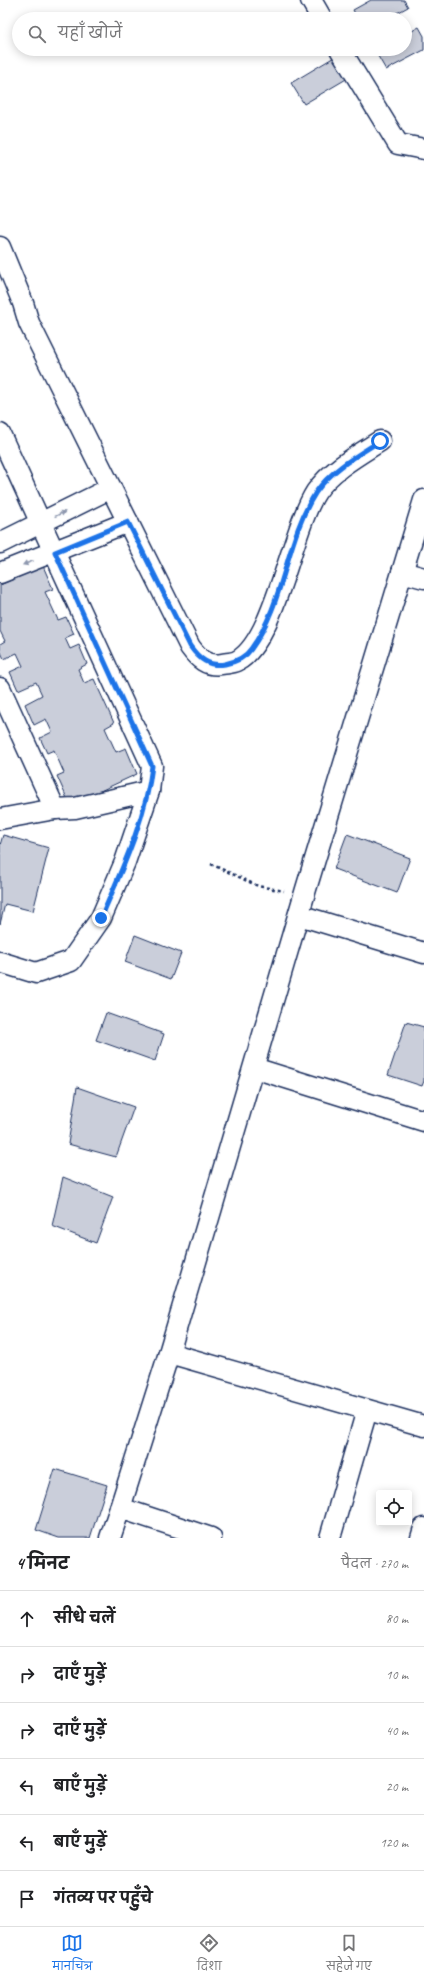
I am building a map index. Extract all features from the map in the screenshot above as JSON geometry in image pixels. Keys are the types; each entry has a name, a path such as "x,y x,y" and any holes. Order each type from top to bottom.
{"street":[{"path":"311,0 318,12"},
{"path":"344,56 398,144 424,149"},
{"path":"0,247 23,303 28,323 190,646 198,658 207,663 218,665 237,661 250,650 272,609 304,514 317,491 354,457 380,441"},
{"path":"0,434 152,766 149,792 125,862 101,918 71,961 36,973 0,962"},
{"path":"0,543 111,488"},
{"path":"110,1538 169,1354 300,915 306,889 424,500"},
{"path":"0,573 128,522"},
{"path":"402,572 424,578"},
{"path":"0,688 55,809"},
{"path":"0,819 55,809 75,808 149,792"},
{"path":"300,915 424,953"},
{"path":"254,1068 424,1121"},
{"path":"169,1354 424,1426"},
{"path":"330,1538 367,1410"},
{"path":"120,1508 210,1538"},
{"path":"421,1538 424,1528"}],"path":[{"path":"211,864 258,886 281,891 306,889"}],"building":[{"path":"371,0 404,0 408,7 399,12 354,12 353,10"},
{"path":"419,27 424,36 424,50 386,70 378,56 412,56 412,31"},
{"path":"336,56 348,78 304,104 291,83"},
{"path":"43,566 53,589 45,592 58,620 66,617 74,634 65,638 70,649 79,645 87,664 78,669 84,683 94,679 114,723 105,728 116,752 126,748 137,774 70,805 57,776 64,773 54,750 47,753 40,738 52,732 46,719 34,725 25,704 42,695 36,682 18,690 10,672 23,666 17,653 4,659 0,650 0,644 5,641 0,631 0,585"},
{"path":"347,834 410,858 397,893 334,869"},
{"path":"3,835 49,848 33,911 5,904 0,924 0,845"},
{"path":"135,935 181,953 171,979 125,962"},
{"path":"106,1013 164,1034 155,1061 96,1040"},
{"path":"406,1022 424,1027 424,1081 422,1086 388,1075"},
{"path":"77,1087 134,1107 116,1157 68,1144"},
{"path":"63,1177 113,1197 96,1243 52,1226"},
{"path":"55,1469 107,1485 90,1538 59,1538 36,1530"}],"route":[{"path":"101,918 125,862 149,792 152,766 55,552 128,522 190,646 198,658 207,663 218,665 237,661 250,650 272,609 304,514 317,491 334,473 354,457 380,441"}]}
